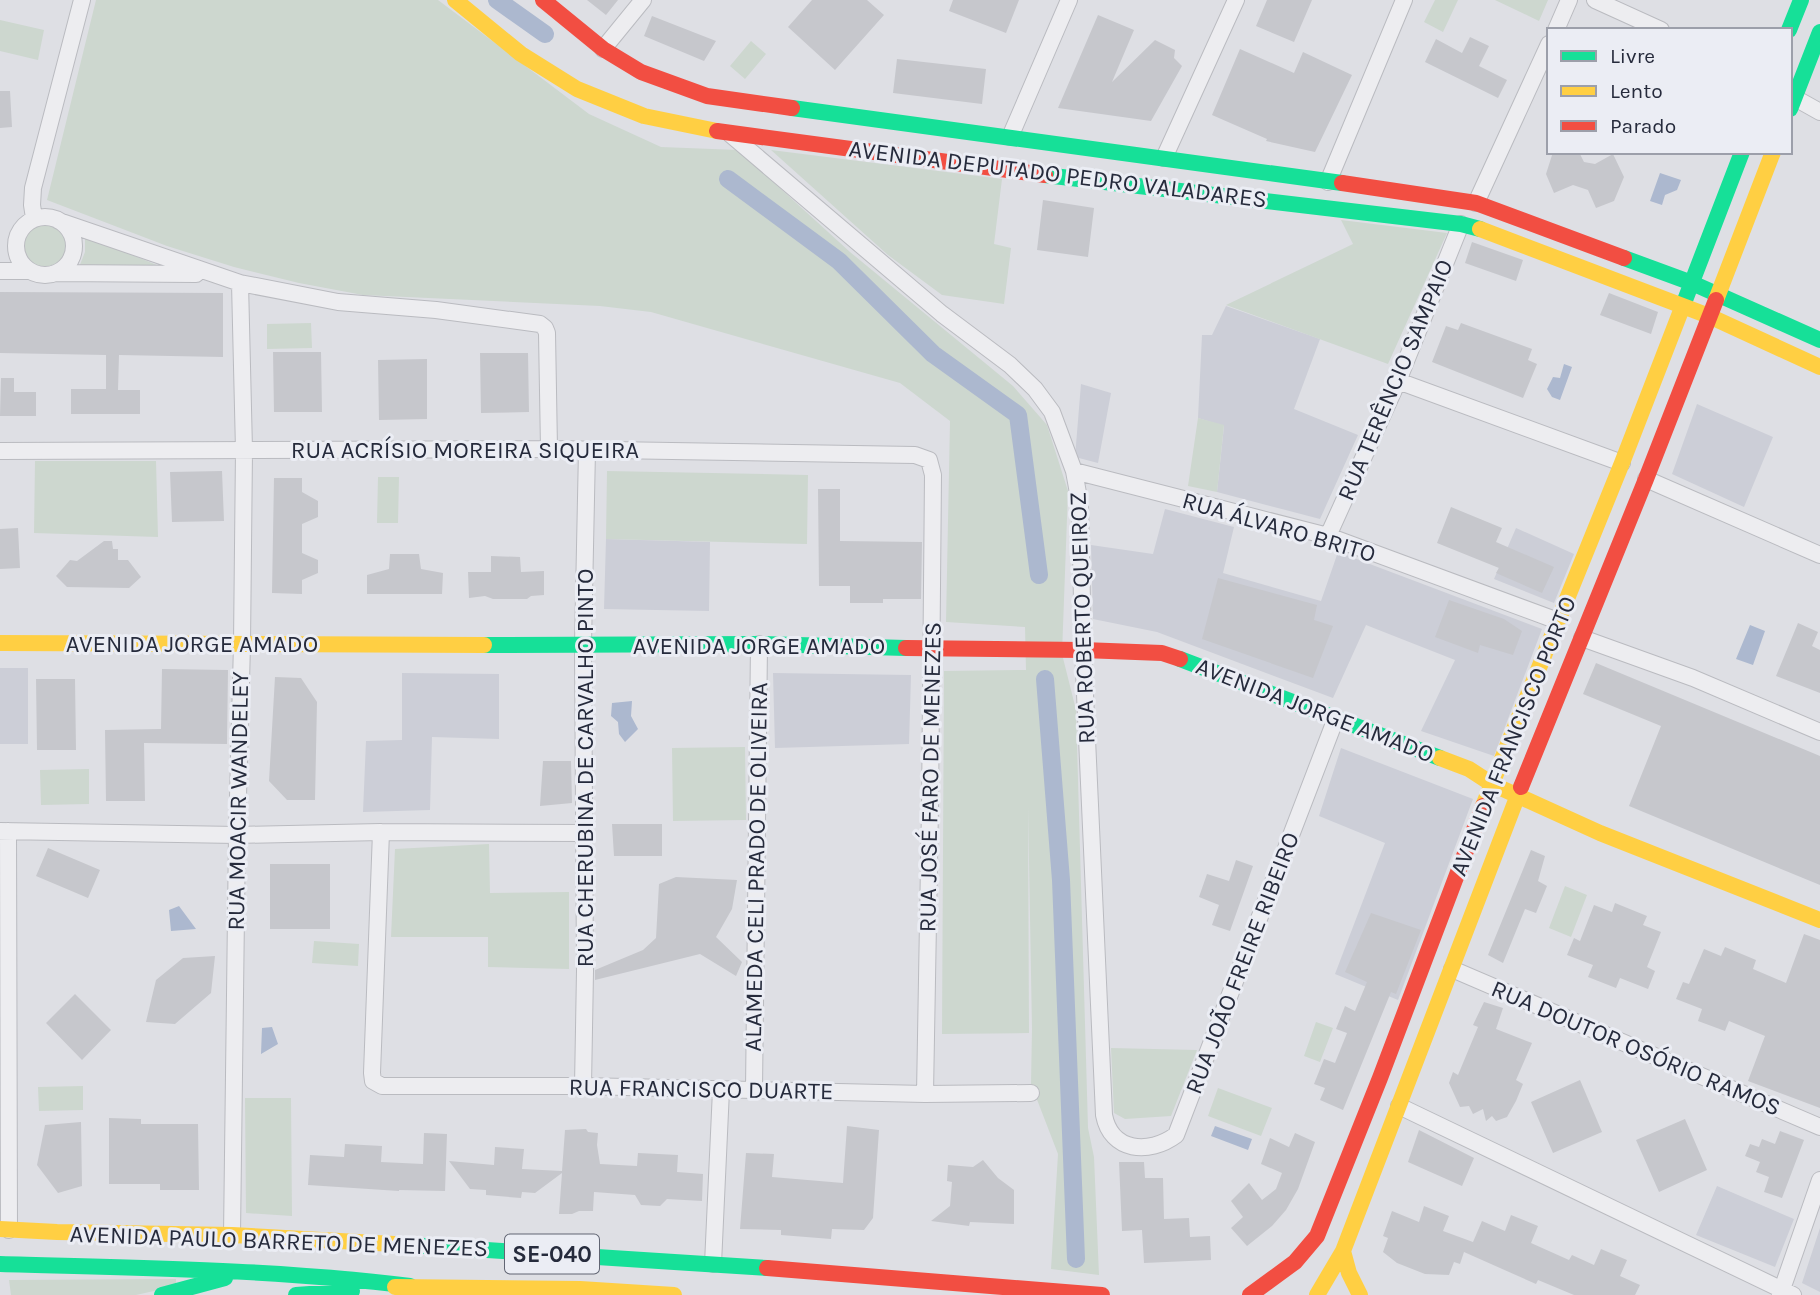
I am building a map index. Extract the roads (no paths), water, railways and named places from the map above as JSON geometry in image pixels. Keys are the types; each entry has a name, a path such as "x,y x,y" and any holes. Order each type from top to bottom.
{"main road":[{"name":"AVENIDA DEPUTADO PEDRO VALADARES","path":"454,0 521,54 577,89 644,116 730,134 1461,224 1709,316 1820,367"},
{"name":"AVENIDA DEPUTADO PEDRO VALADARES","path":"543,0 603,49 641,72 707,96 1476,203 1692,283 1820,340"},
{"path":"1790,28 1801,0"},
{"path":"1793,104 1820,32"},
{"path":"948,162 956,154 958,147 955,129"},
{"path":"1054,176 1052,156 1063,144"},
{"name":"AVENIDA FRANCISCO PORTO","path":"1250,1295 1300,1259 1317,1236 1741,154"},
{"name":"AVENIDA FRANCISCO PORTO","path":"1317,1295 1343,1251 1516,802 1646,479 1772,154"},
{"name":"AVENIDA JORGE AMADO","path":"0,643 759,643 1162,653 1469,769 1516,802"},
{"path":"1516,802 1538,806 1820,920"},
{"path":"1516,802 1559,832 1820,935"},
{"name":"AVENIDA PAULO BARRETO DE MENEZES","path":"4,1230 232,1235 395,1244 713,1264 1102,1295"},
{"path":"0,1262 57,1232"},
{"path":"1343,1251 1349,1273 1360,1295"},
{"name":"AVENIDA PAULO BARRETO DE MENEZES","path":"0,1262 253,1270 410,1286"},
{"path":"162,1295 253,1270"},
{"name":"AVENIDA PAULO BARRETO DE MENEZES","path":"296,1295 410,1286 580,1289 674,1295"}],"street":[{"path":"34,218 33,188 82,0"},
{"path":"603,49 643,0"},
{"path":"1010,138 1069,0"},
{"path":"1164,158 1236,0"},
{"path":"1328,181 1404,0"},
{"path":"1557,28 1569,0"},
{"path":"1595,0 1657,28"},
{"path":"1476,203 1547,48"},
{"path":"1793,104 1820,112"},
{"name":"RUA ROBERTO QUEIROZ","path":"730,134 942,314 1010,365 1035,389 1052,412 1074,471 1080,504 1083,650 1103,1102 1108,1128"},
{"path":"30,271 18,257 16,239 26,223 42,216 240,283 338,302 436,310 540,324 547,333 549,449"},
{"path":"55,273 69,261 74,244 71,234 59,220"},
{"name":"RUA TERÊNCIO SAMPAIO","path":"1328,536 1398,381 1461,224"},
{"path":"0,271 30,271 47,275 210,274"},
{"name":"RUA MOACIR WANDELEY","path":"232,1235 244,450 240,283"},
{"path":"1398,381 1622,463"},
{"name":"RUA ACRÍSIO MOREIRA SIQUEIRA","path":"0,451 549,449 915,455 929,460"},
{"name":"RUA CHERUBINA DE CARVALHO PINTO","path":"583,1086 583,644 587,450"},
{"name":"RUA JOSÉ FARO DE MENEZES","path":"925,1094 933,475 929,460"},
{"name":"RUA ÁLVARO BRITO","path":"1074,471 1328,536 1558,621"},
{"path":"1646,479 1820,555"},
{"path":"1582,638 1693,677 1820,732"},
{"name":"ALAMEDA CELI PRADO DE OLIVEIRA","path":"754,1090 759,643"},
{"name":"RUA JOÃO FREIRE RIBEIRO","path":"1108,1128 1117,1139 1127,1145 1142,1148 1167,1142 1176,1135 1336,718"},
{"path":"4,1230 4,831 237,835 381,831 584,833"},
{"name":"RUA FRANCISCO DUARTE","path":"381,831 372,1066 373,1081 382,1086 583,1086 925,1094 1031,1093"},
{"name":"RUA DOUTOR OSÓRIO RAMOS","path":"1452,969 1820,1127"},
{"path":"713,1264 721,1090"},
{"path":"1399,1106 1785,1293 1820,1180"}],"water":[{"path":"1660,173 1681,180 1677,190 1665,195 1662,205 1650,201"},
{"path":"1564,364 1572,367 1560,400 1552,397 1547,389 1553,377 1560,378"},
{"path":"1750,625 1765,631 1753,665 1736,659"},
{"path":"632,701 631,716 638,729 625,742 619,734 618,722 611,716 612,703"},
{"path":"179,906 196,929 171,931 169,910"},
{"path":"272,1027 278,1044 261,1054 262,1028"},
{"path":"1215,1126 1252,1139 1248,1150 1211,1136"}],"waterway":[{"path":"497,0 545,34"},
{"path":"728,179 839,261 933,354 1018,415 1039,575"},
{"path":"1045,679 1061,880 1076,1259"}]}
